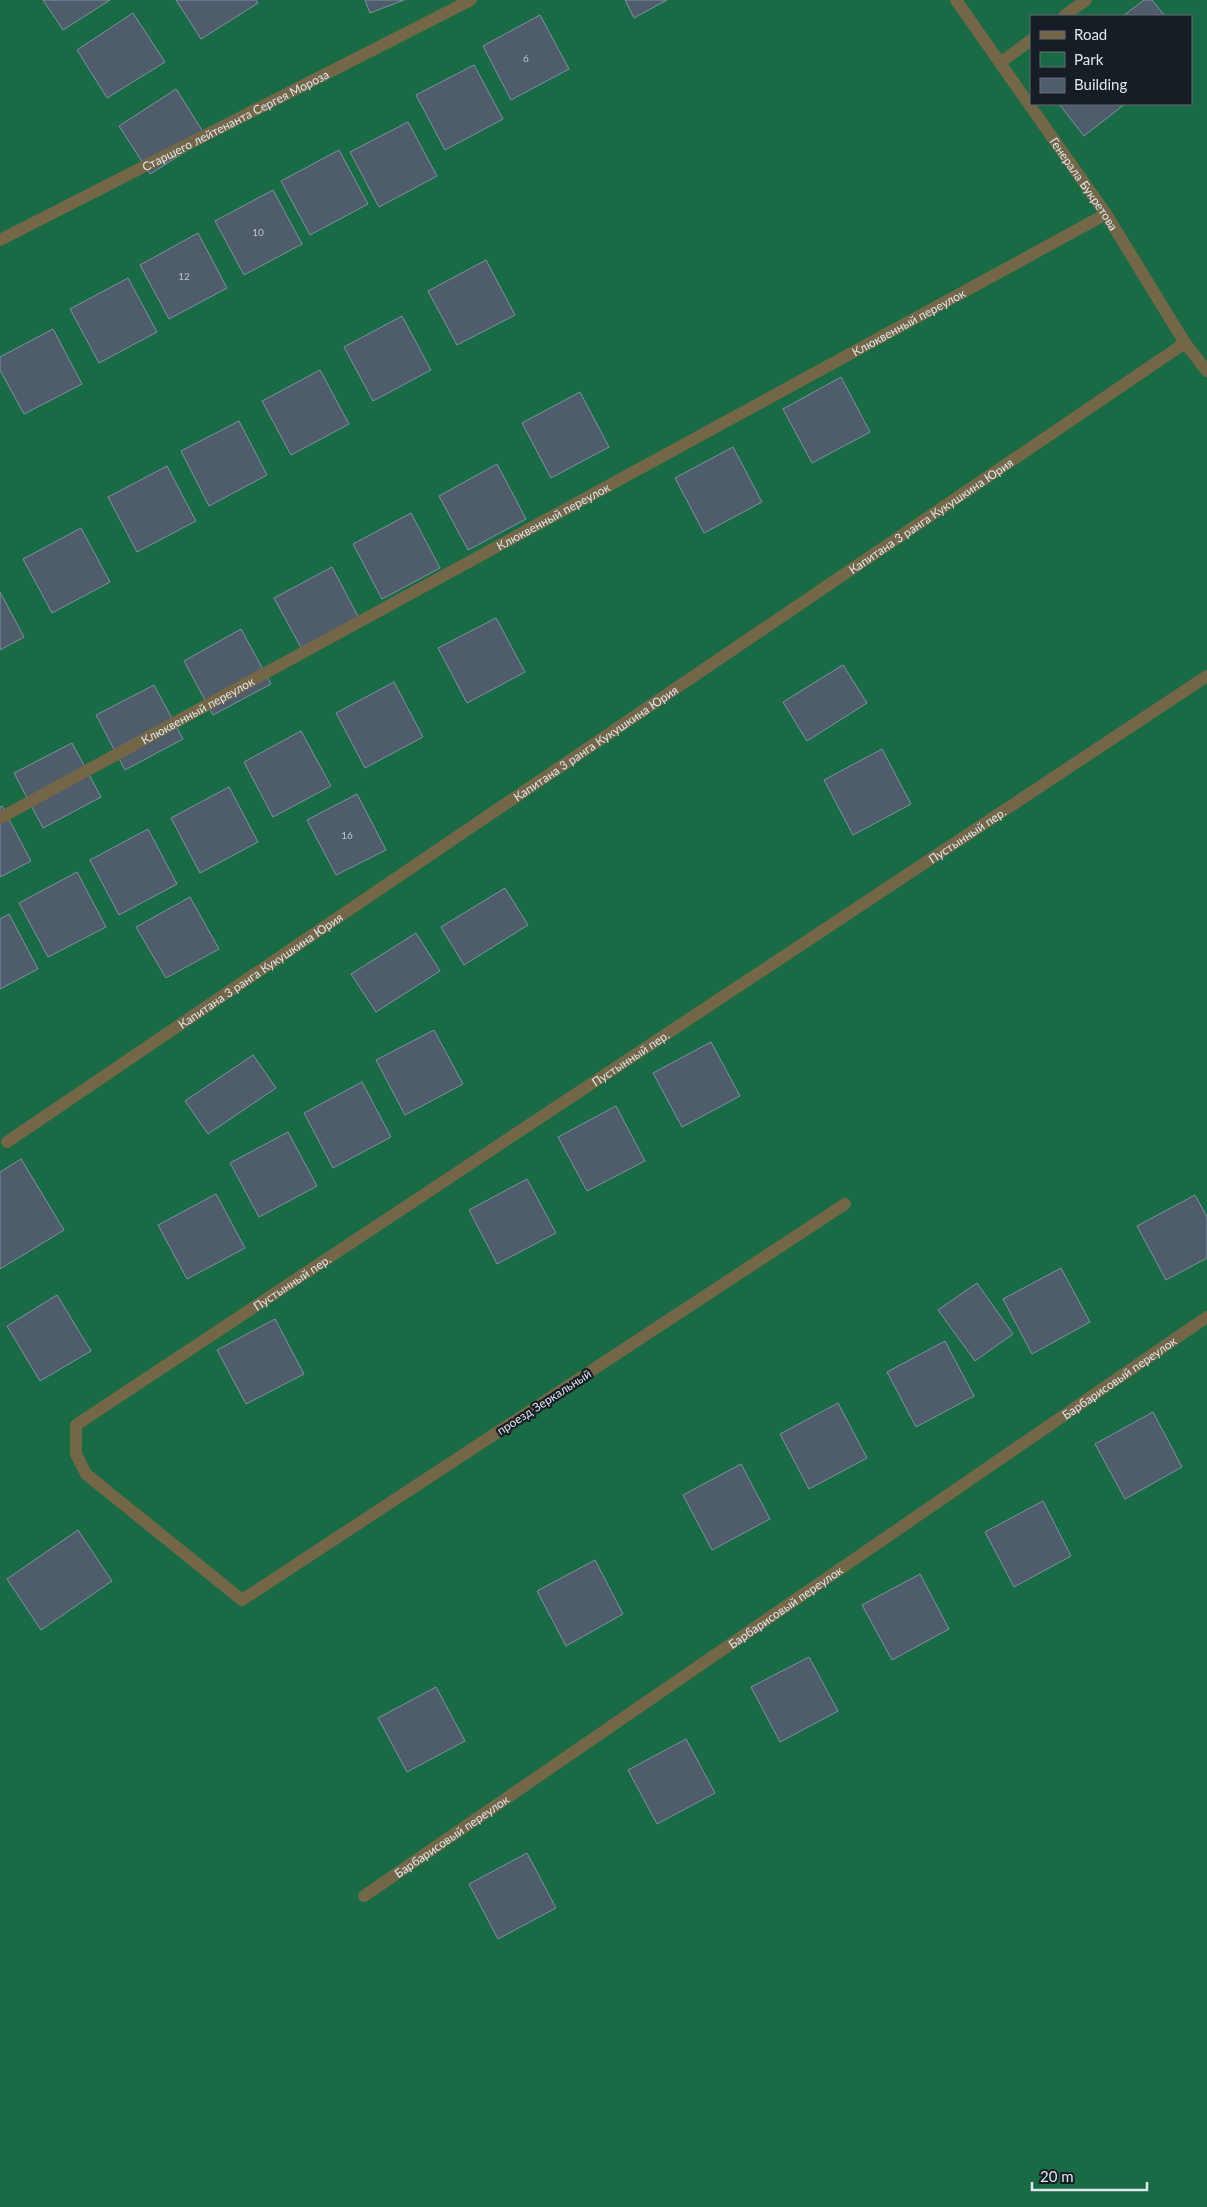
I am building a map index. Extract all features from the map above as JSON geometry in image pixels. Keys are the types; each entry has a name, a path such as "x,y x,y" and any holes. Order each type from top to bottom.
{"street":[{"name":"Старшего лейтенанта Сергея Мороза","path":"0,240 471,0"},
{"name":"Генерала Букретова","path":"956,0 1106,214 1185,343 1207,371"},
{"path":"1065,15 1086,0"},
{"path":"1000,63 1030,41"},
{"name":"Клюквенный переулок","path":"0,818 1106,214"},
{"name":"Капитана 3 ранга Кукушкина Юрия","path":"7,1142 1185,343"},
{"name":"Пустынный пер.","path":"242,1600 86,1474 76,1454 76,1425 1207,676"},
{"name":"проезд Зеркальный","path":"242,1600 845,1204"},
{"name":"Барбарисовый переулок","path":"364,1896 1207,1317"}],"green space":[{"path":"0,0 1207,0 1207,2207 0,2207"}],"building":[{"path":"43,0 110,0 63,30"},
{"path":"176,0 256,0 258,3 201,39"},
{"path":"365,0 404,0 370,13"},
{"path":"625,0 667,0 634,18"},
{"path":"1144,0 1152,0 1164,15 1124,15"},
{"path":"133,13 165,62 107,98 77,50"},
{"path":"540,15 569,69 511,100 483,46"},
{"path":"474,65 503,119 445,150 416,95"},
{"path":"176,89 207,138 150,174 119,126"},
{"path":"1060,105 1124,105 1084,136"},
{"path":"408,122 437,176 379,207 350,152"},
{"path":"339,150 368,204 310,235 281,181"},
{"path":"273,190 302,244 244,275 215,221"},
{"path":"198,233 227,288 169,319 140,265"},
{"path":"486,260 515,315 457,345 428,291"},
{"path":"128,278 157,332 99,363 70,309"},
{"path":"402,316 431,370 373,401 344,347"},
{"path":"53,329 82,384 24,414 0,370 0,357"},
{"path":"320,370 349,424 291,455 262,401"},
{"path":"841,377 870,432 812,463 783,409"},
{"path":"580,392 609,447 551,478 522,423"},
{"path":"239,421 267,475 209,506 181,451"},
{"path":"733,447 762,502 704,533 675,478"},
{"path":"497,464 526,519 468,550 439,496"},
{"path":"167,466 196,521 137,552 108,497"},
{"path":"411,513 440,568 382,599 353,544"},
{"path":"81,528 110,582 52,613 23,559"},
{"path":"332,567 361,622 304,653 274,598"},
{"path":"0,592 24,637 0,650"},
{"path":"496,618 525,672 467,703 438,648"},
{"path":"241,629 271,684 213,715 184,661"},
{"path":"843,665 867,703 807,741 783,702"},
{"path":"394,682 423,737 365,768 336,713"},
{"path":"154,685 183,739 125,770 96,715"},
{"path":"301,731 331,786 273,817 244,762"},
{"path":"72,743 101,797 43,828 14,773"},
{"path":"882,749 911,804 853,835 824,780"},
{"path":"229,787 258,842 200,873 171,818"},
{"path":"357,794 386,850 336,875 307,820"},
{"path":"2,806 31,861 0,877 0,807"},
{"path":"148,829 177,884 119,915 90,860"},
{"path":"77,872 106,927 48,957 19,903"},
{"path":"505,888 528,925 464,965 441,927"},
{"path":"190,897 219,949 166,978 136,927"},
{"path":"9,914 38,969 0,989 0,919"},
{"path":"416,933 440,971 376,1012 351,974"},
{"path":"434,1030 463,1084 405,1115 376,1060"},
{"path":"711,1042 740,1096 682,1127 653,1073"},
{"path":"253,1055 276,1088 208,1134 185,1101"},
{"path":"362,1082 391,1137 333,1168 304,1113"},
{"path":"616,1106 645,1161 587,1191 558,1137"},
{"path":"288,1132 317,1186 259,1217 230,1163"},
{"path":"21,1159 64,1230 0,1269 0,1172"},
{"path":"527,1179 556,1233 497,1264 469,1210"},
{"path":"216,1194 245,1248 187,1279 158,1225"},
{"path":"1195,1195 1207,1217 1207,1258 1166,1280 1137,1226"},
{"path":"1061,1268 1090,1322 1032,1354 1003,1299"},
{"path":"977,1283 1013,1334 975,1361 938,1310"},
{"path":"57,1295 91,1351 40,1381 7,1326"},
{"path":"275,1319 304,1374 246,1404 217,1350"},
{"path":"945,1341 974,1396 916,1427 887,1372"},
{"path":"838,1403 867,1458 809,1489 780,1434"},
{"path":"1153,1412 1182,1467 1125,1499 1095,1444"},
{"path":"741,1464 770,1519 712,1550 683,1495"},
{"path":"1043,1501 1071,1556 1014,1587 985,1532"},
{"path":"78,1530 112,1581 41,1630 7,1579"},
{"path":"595,1560 623,1614 566,1646 537,1591"},
{"path":"920,1574 949,1629 892,1660 862,1605"},
{"path":"809,1657 838,1711 780,1742 751,1687"},
{"path":"436,1687 465,1741 407,1772 378,1718"},
{"path":"686,1739 715,1793 657,1824 628,1770"},
{"path":"527,1853 556,1908 498,1939 469,1884"}]}
